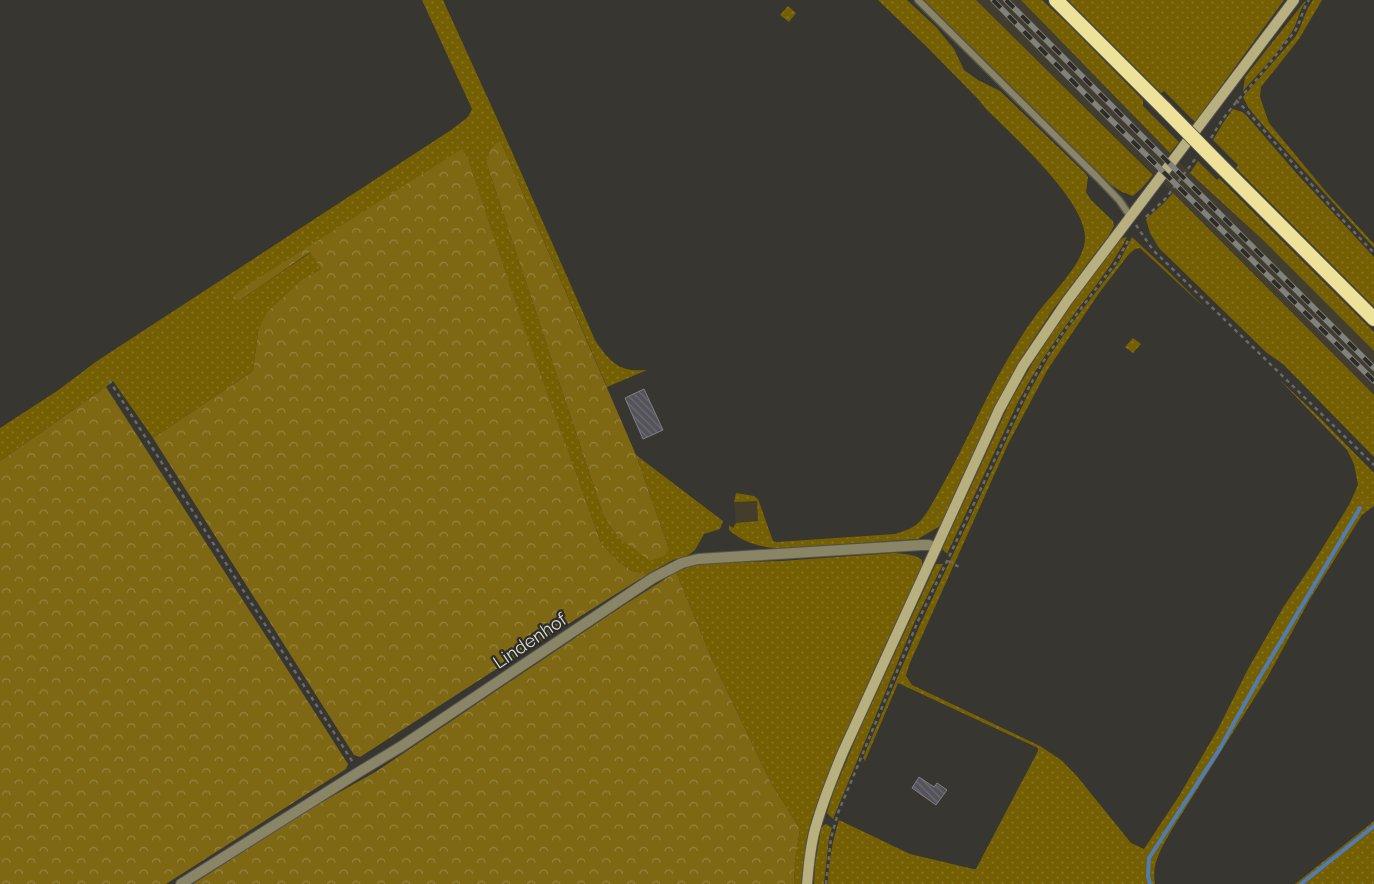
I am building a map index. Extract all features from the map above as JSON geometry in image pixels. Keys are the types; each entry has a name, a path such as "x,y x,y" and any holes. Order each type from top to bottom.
{"highway":[{"path":"1056,0 1374,319"}],"main road":[{"path":"808,884 812,838 826,795 857,720 996,417 1023,366 1059,312 1130,216 1294,0"}],"street":[{"name":"Lindenhof","path":"181,884 402,746 653,578 682,562 698,559 922,545 929,545 934,551"}],"lane":[{"path":"918,0 1119,200 1130,216"}],"path":[{"path":"1207,143 1222,120 1295,31 1309,0"},
{"path":"1225,91 1237,101 1374,253"},
{"path":"826,884 831,838 838,813 918,621 1025,395 1064,331 1117,261 1137,226 1166,198 1201,151"},
{"path":"1130,216 1153,250 1374,465"},
{"path":"109,380 359,772"},
{"path":"934,551 947,561 962,568"}],"shaded area":[{"path":"422,0 443,0 595,340 617,365 629,370 647,370 607,387 501,142 486,162 603,514 669,549 636,455 723,521 720,529 704,534 695,550 687,556 673,560 648,574 632,571 619,562 601,543 521,320 469,161 240,290 239,301 311,252 321,269 304,278 258,331 253,371 153,438 113,381 0,461 0,428 57,391 97,361 451,130 468,117 472,109"},
{"path":"878,0 907,0 936,27 954,49 964,70 978,80 1000,91 1086,174 1088,177 1086,192 1091,200 1113,221 1114,226 1052,311 1020,360 988,421 940,526 918,539 785,548 762,546 748,542 729,530 729,525 733,528 736,523 758,521 757,501 734,502 736,493 754,496 758,499 773,541 777,542 895,534 909,529 918,523 933,503 994,383 1017,343 1072,270 1083,249 1085,239 1082,224 1074,207 1061,188 978,99"},
{"path":"922,0 976,0 1153,175 1133,196 1111,185"},
{"path":"976,0 1021,0 1143,126 1210,192 1264,241 1374,351 1374,395 1191,211"},
{"path":"1021,0 1042,0 1143,100 1143,106 1179,142 1170,153"},
{"path":"1068,0 1284,0 1195,122 1164,91 1161,93"},
{"path":"1313,0 1322,0 1299,39 1261,87 1260,97 1269,123 1327,193 1374,244 1374,248 1261,123 1248,107 1243,97 1295,37"},
{"path":"1305,1 1295,27 1288,38 1243,91 1245,77"},
{"path":"788,6 796,13 789,22 780,15"},
{"path":"1233,109 1246,115 1298,175 1374,257 1374,307 1236,168 1238,165 1213,140"},
{"path":"1198,161 1217,180 1219,178 1374,332 1374,351 1264,241 1190,173"},
{"path":"1173,193 1374,395 1374,457 1283,364 1267,353 1159,248 1150,233 1146,219"},
{"path":"1127,237 1103,276 1051,346 1026,387 947,554 942,549 1015,393 1054,329 1119,241"},
{"path":"1132,237 1205,308 1140,248 1135,249 1129,254 1099,293 1048,369 1008,444 909,665 906,676 912,685 1040,746 1061,760 1076,775 1131,843 1144,849 1179,796 1218,729 1248,669 1284,606 1349,505 1358,485 1354,464 1347,450 1279,379 1374,473 1374,506 1362,515 1310,599 1267,678 1171,831 1156,863 1155,884 828,884 831,852 839,820 910,854 976,869 1038,751 1038,748 898,683 865,761 863,758 919,627 1027,396 1050,355 1119,262"},
{"path":"1133,338 1141,344 1133,353 1125,347"},
{"path":"757,500 758,521 736,523 734,502"},
{"path":"894,553 919,558 922,560 922,567 871,676 820,795 807,837 802,884 794,884 795,861 800,829 770,781 712,659 676,572 691,566 711,563 781,561"},
{"path":"936,564 943,564 914,623 833,819 827,813 833,793 859,731"},
{"path":"1374,821 1374,884 1295,884"},
{"path":"826,824 832,828 829,838 824,884 814,884 821,828"}],"green space":[{"path":"501,142 636,455 669,549 664,556 650,561 618,537 603,514 486,162 491,149 496,143"},
{"path":"462,149 469,161 521,319 601,543 619,562 632,571 648,574 360,757 354,755 153,438 253,371 258,331 267,312 304,278 321,269 310,252 239,301 233,298 240,290"},
{"path":"106,387 348,764 346,769 166,884 0,884 0,461"},
{"path":"676,572 712,659 770,781 800,829 795,861 794,884 193,884 306,811 377,771"}],"building":[{"path":"644,389 663,430 643,439 625,398"},
{"path":"919,777 934,787 937,783 947,790 936,805 912,788"}],"waterway":[{"path":"1150,884 1148,876 1149,858 1219,750 1259,678 1360,508"},
{"path":"1301,884 1374,826"}],"railway":[{"path":"993,0 1374,381"},
{"path":"1006,0 1374,368"}]}
